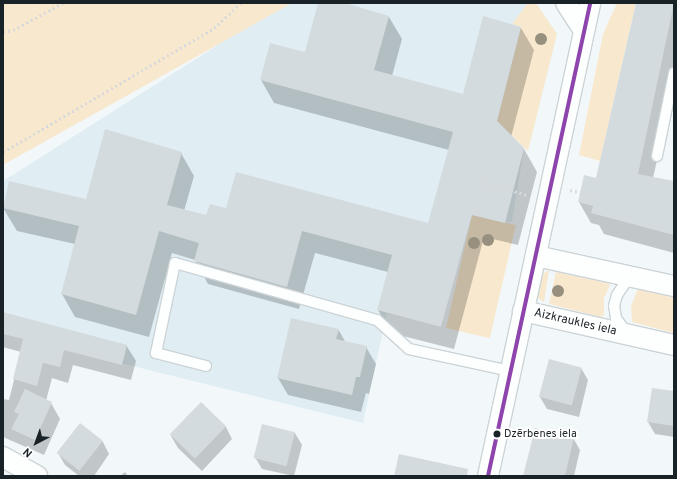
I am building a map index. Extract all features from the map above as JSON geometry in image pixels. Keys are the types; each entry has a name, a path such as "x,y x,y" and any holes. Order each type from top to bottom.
{"street":[{"path":"566,3 583,29"},
{"path":"488,476 536,256 583,29 590,3"},
{"path":"536,256 674,286"},
{"name":"Aizkraukles iela","path":"523,311 674,345"},
{"path":"3,457 37,476"}],"lane":[{"path":"657,156 674,73"},
{"path":"206,366 156,353 175,264 377,320 409,349 510,371"},
{"name":"Aizkraukles iela","path":"628,335 616,318 614,306 617,295 626,283 637,278"}],"path":[{"path":"3,32 13,30 63,3"},
{"path":"3,152 214,28 241,3"},
{"path":"480,182 533,196"},
{"path":"565,188 595,196"}],"shaded area":[{"path":"3,3 292,3 3,165"},
{"path":"271,3 536,3 557,34 497,121 524,148 512,221 505,223 472,215 441,327 387,313 363,423 3,334 3,181 221,43"},
{"path":"528,3 536,3 557,34 528,151 497,121 521,27 512,24"},
{"path":"617,3 636,3 602,152 603,162 579,155 603,34"},
{"path":"472,215 516,225 490,338 446,328"},
{"path":"549,270 544,302 537,297 538,277"},
{"path":"556,272 608,283 610,285 604,298 604,315 601,317 549,304"},
{"path":"640,289 674,298 674,333 632,322 631,306 637,291"}],"building":[{"path":"318,3 345,3 389,16 374,70 463,94 483,16 521,27 497,121 524,148 505,223 472,215 441,327 377,310 392,255 302,231 287,287 194,261 199,243 159,231 136,315 61,294 79,226 3,208 9,181 86,199 105,129 182,152 167,205 206,215 210,204 226,208 236,172 428,223 453,132 260,80 270,43 305,52"},
{"path":"636,3 674,3 638,174 674,181 674,235 591,213 593,206 578,202 584,175 596,178"},
{"path":"3,312 127,345 122,365 64,350 60,367 43,363 37,386 13,379 23,339 3,334"},
{"path":"291,318 339,329 336,339 367,346 360,377 356,377 352,395 277,378"},
{"path":"549,359 582,368 572,405 539,397"},
{"path":"652,388 674,391 674,426 647,422"},
{"path":"25,389 52,402 35,440 11,429 19,414 14,412"},
{"path":"201,402 226,426 195,459 170,434"},
{"path":"80,423 103,441 79,471 57,453"},
{"path":"262,424 295,432 287,466 254,458"},
{"path":"535,428 574,437 565,476 523,476"},
{"path":"399,454 468,469 467,476 394,476"}],"transit line":[{"path":"488,476 590,3"}],"place":[{"name":"Dzērbenes iela","path":"497,434"}]}
